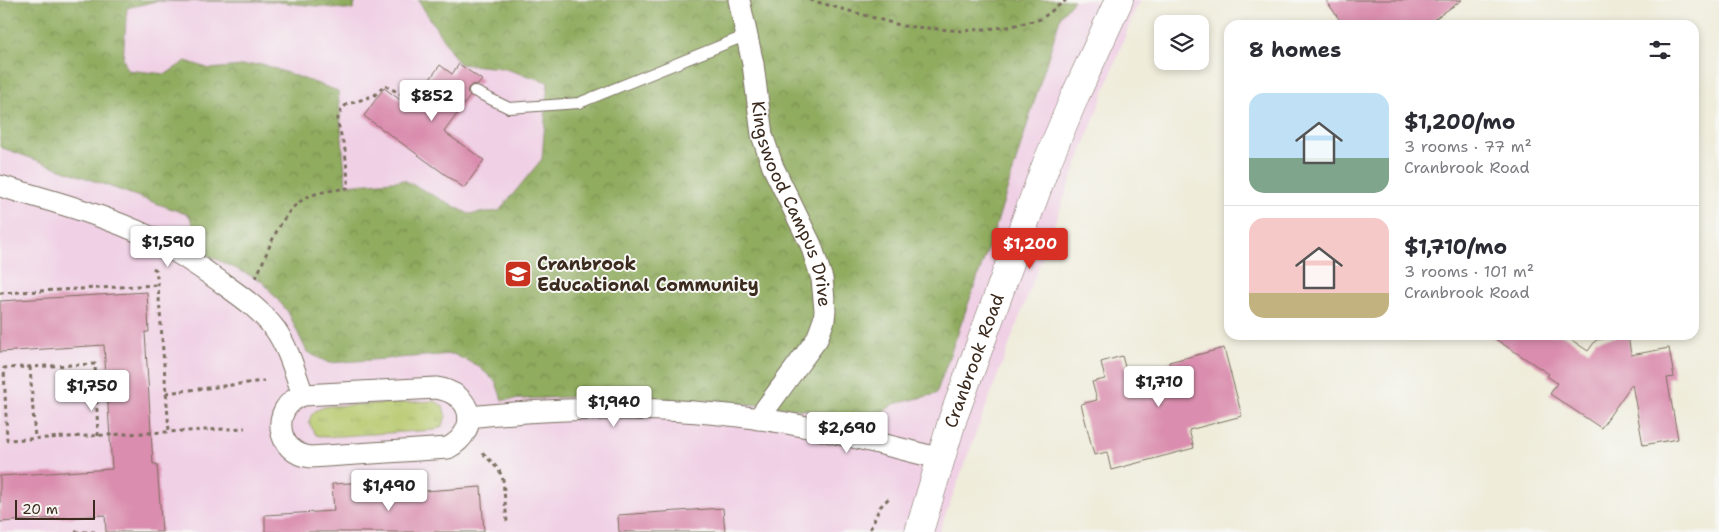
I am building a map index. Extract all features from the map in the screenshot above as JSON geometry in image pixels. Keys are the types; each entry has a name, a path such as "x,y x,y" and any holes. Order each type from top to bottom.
{"street":[{"name":"Kingswood Campus Drive","path":"739,0 753,64 762,135 773,168 811,245 822,279 825,310 824,320 817,339 758,419"},
{"name":"Cranbrook Road","path":"919,532 970,372 1046,165 1119,0"},
{"path":"0,186 76,208 121,224 155,240 252,303 269,321 283,342 303,395"},
{"path":"447,389 460,397 464,403 469,417 468,425 462,438 448,448 306,456 296,452 286,444 281,428 281,418 284,410 293,400 303,395 447,389"},
{"path":"469,417 524,412 627,410 715,414 831,431 941,459"}],"lane":[{"path":"474,91 509,108 579,103 747,35"}],"path":[{"path":"810,0 903,26 962,31 1008,27 1040,19 1066,0"},
{"path":"248,277 255,280 285,217 294,206 310,196 348,188 345,150 338,120 342,109 346,105 376,94 384,85 414,101"},
{"path":"148,266 156,270 158,285 170,432"},
{"path":"0,293 158,285"},
{"path":"98,436 95,364 4,368 7,440 98,436 245,428"},
{"path":"30,367 35,439"},
{"path":"166,392 264,381"},
{"path":"483,452 499,470 504,480 507,522"},
{"path":"870,529 880,507 890,497"},
{"path":"74,532 96,532"}],"shaded area":[{"name":"Cranbrook Educational Community","path":"0,0 1141,0 1133,15 939,532 0,532"}],"green space":[{"path":"0,0 356,0 353,10 270,1 156,1 127,8 123,57 127,70 166,74 186,61 210,69 262,64 338,91 346,185 404,180 469,214 499,211 542,159 548,82 502,68 459,64 418,0 1074,0 1061,15 996,226 936,394 894,404 880,414 871,429 817,411 719,401 591,396 502,400 496,382 478,366 453,354 329,363 307,352 288,312 262,281 205,254 189,215 0,147"},
{"path":"435,401 443,406 446,417 442,426 435,430 324,437 316,435 309,423 316,410 330,406"}],"building":[{"path":"1326,0 1462,0 1433,20 1340,20"},
{"path":"459,64 482,80 478,85 473,84 468,88 467,92 470,96 444,132 484,160 464,188 364,116 384,88 410,107 440,65 452,74"},
{"path":"147,292 149,332 145,332 153,464 157,464 162,532 106,532 105,515 0,522 0,476 112,469 104,345 0,352 0,301"},
{"path":"1497,340 1572,340 1588,351 1596,340 1629,340 1631,355 1669,348 1674,377 1667,378 1678,439 1643,445 1632,384 1601,428 1550,394 1557,383 1547,376 1549,374"},
{"path":"1224,348 1242,416 1189,430 1194,448 1111,470 1107,452 1094,455 1081,404 1097,400 1092,382 1105,379 1101,362 1122,356 1130,385 1172,375 1169,362"},
{"path":"367,482 368,495 481,487 484,532 265,532 265,515 334,511 332,484"},
{"path":"723,508 725,532 619,532 618,515"}],"place":[{"name":"Cranbrook Educational Community","path":"518,274"}]}
